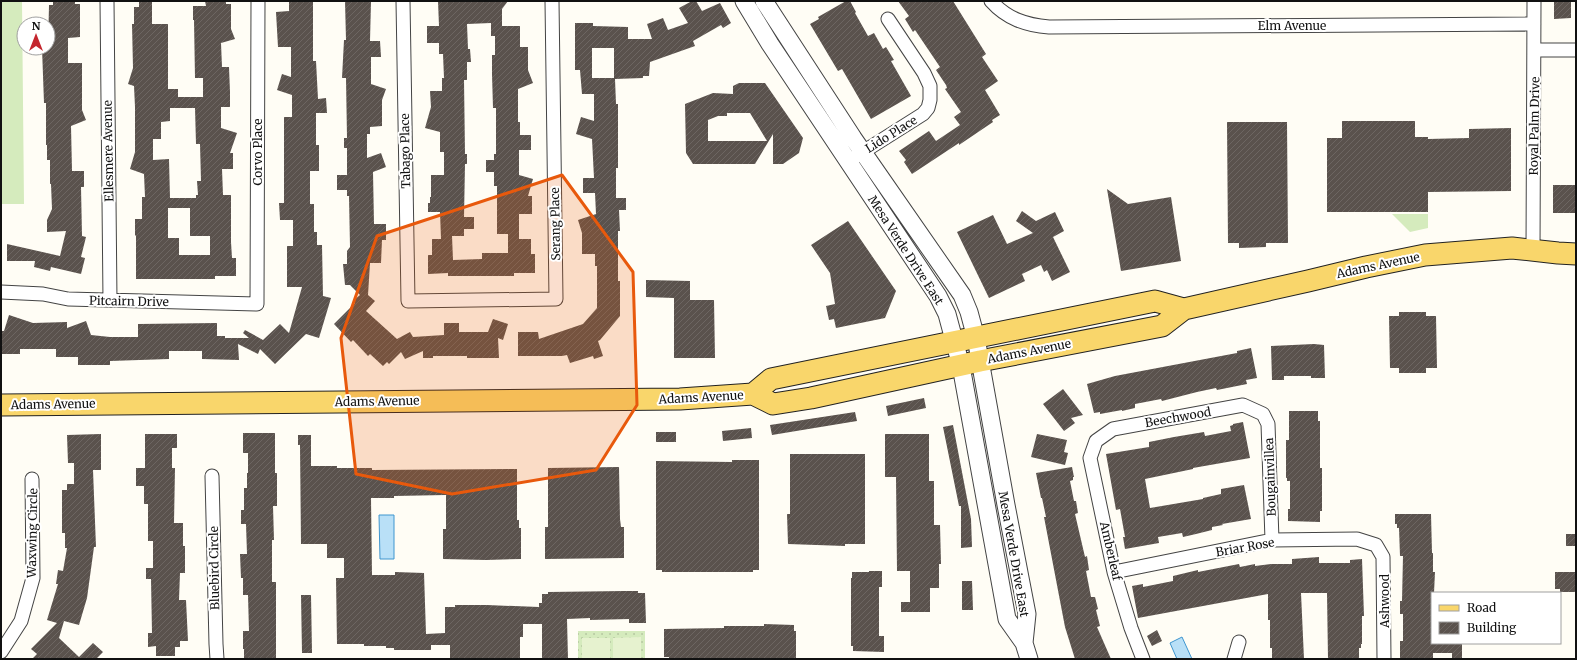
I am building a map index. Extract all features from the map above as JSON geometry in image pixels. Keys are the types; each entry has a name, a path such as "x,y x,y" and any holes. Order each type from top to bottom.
{"main road":[{"name":"Adams Avenue","path":"753,394 771,379 1155,301 1184,308 1409,258 1487,249 1512,248 1576,254"},
{"name":"Adams Avenue","path":"1,405 680,399 753,394 773,404 811,398 971,363 1162,326 1184,308"}],"street":[{"name":"Ellesmere Avenue","path":"107,1 110,300"},
{"name":"Corvo Place","path":"257,304 258,1"},
{"name":"Tabago Place","path":"403,1 408,301"},
{"name":"Serang Place","path":"408,301 556,299 552,1"},
{"name":"Mesa Verde Drive East","path":"744,1 770,44 938,296 947,314 956,342 971,363"},
{"name":"Mesa Verde Drive East","path":"764,1 863,152 962,295 969,312 976,338 971,363 1007,619 1027,651"},
{"name":"Elm Avenue","path":"991,1 996,7 1011,18 1029,25 1049,27 1534,24"},
{"name":"Royal Palm Drive","path":"1533,250 1534,1"},
{"name":"Lido Place","path":"848,162 923,114 928,108 931,93 928,80 888,19"},
{"path":"1534,50 1576,50"},
{"name":"Pitcairn Drive","path":"1,292 43,294 68,299 257,304"},
{"name":"Beechwood","path":"1096,441 1113,429 1243,405 1263,414"},
{"name":"Bougainvillea","path":"1263,414 1268,424 1272,540"},
{"name":"Amberleaf","path":"1096,441 1090,458 1114,572 1131,628 1143,659"},
{"name":"Bluebird Circle","path":"212,476 217,659"},
{"name":"Waxwing Circle","path":"1,652 21,621 33,578 32,479"},
{"name":"Briar Rose","path":"1114,572 1272,540 1357,539 1376,545"},
{"name":"Ashwood","path":"1376,545 1383,557 1384,659"},
{"path":"1234,659 1239,642"}],"highlighted area":[{"path":"562,175 633,272 637,405 596,470 452,494 356,474 341,338 377,236"}],"green space":[{"path":"1,1 22,1 22,16 16,16 16,56 23,56 24,204 1,204"},
{"path":"1392,214 1428,214 1428,228 1410,232"},
{"path":"578,631 645,631 645,659 578,659"},
{"path":"641,637 641,659 613,659 613,638"},
{"path":"582,638 610,638 610,659 582,659"}],"water":[{"path":"379,515 394,515 394,559 380,559"},
{"path":"1182,637 1192,659 1177,659 1170,643"}],"building":[{"path":"53,1 75,1 75,4 80,4 80,37 68,38 68,63 82,63 82,110 86,120 71,126 72,171 84,171 84,187 81,187 82,236 86,237 81,257 85,258 81,274 51,267 50,271 34,267 35,261 7,261 7,244 60,256 66,231 47,232 47,220 52,209 50,160 47,160 46,145 46,103 44,103 42,56 56,56 56,16 49,16 49,5 53,5"},
{"path":"139,1 152,1 152,24 168,24 168,89 178,89 178,97 203,97 203,78 195,78 193,6 206,6 205,1 226,1 226,4 231,4 231,29 235,39 221,43 222,67 229,67 230,107 221,107 221,128 237,133 230,153 233,153 233,169 222,169 223,195 231,195 231,242 232,258 236,258 236,276 215,276 215,279 136,279 135,219 142,219 142,197 145,197 144,174 130,169 135,152 135,107 134,86 128,84 133,68 132,24 134,24 134,7 139,7","holes":["170,108 195,108 196,144 200,144 201,181 197,181 198,195 196,195 196,198 170,198 169,159 153,160 153,139 161,139 161,122 170,121","168,208 190,208 190,236 210,236 210,255 179,255 179,238 168,238"]},
{"path":"289,1 313,1 313,61 316,61 318,99 326,98 327,113 316,113 316,145 319,145 319,171 310,171 310,204 314,204 314,232 317,232 317,245 322,245 323,296 331,298 319,338 306,334 275,364 260,349 258,354 238,344 239,360 202,359 202,351 169,351 169,359 110,361 110,365 78,365 78,357 56,357 56,349 20,349 20,354 1,354 1,331 4,331 9,315 33,323 67,322 67,328 86,321 91,335 110,337 138,337 138,324 217,323 217,336 225,336 225,338 249,338 243,333 245,330 263,340 280,324 289,333 302,287 287,287 287,246 293,246 293,220 280,220 279,203 284,203 284,117 292,117 292,95 277,90 282,74 291,77 291,47 278,47 276,12 289,11"},
{"path":"345,1 371,1 370,41 380,41 381,57 371,57 371,84 386,89 382,100 382,126 370,127 370,134 367,134 367,158 381,153 386,167 373,172 374,224 386,224 386,240 382,240 381,263 370,263 368,295 375,301 366,311 397,339 410,332 413,337 444,335 444,323 459,323 459,332 488,332 493,319 508,324 503,340 498,338 499,358 433,356 433,358 423,358 423,351 405,359 401,352 389,364 387,362 383,366 370,354 368,356 353,340 351,342 334,324 355,303 353,301 360,295 350,285 345,285 343,264 347,264 347,251 350,247 349,196 347,196 347,190 337,190 337,175 347,175 347,148 344,148 344,138 347,138 346,78 342,78 344,40 346,40"},
{"path":"438,1 508,1 502,9 502,26 520,26 520,47 528,47 528,70 533,83 518,89 518,122 520,122 520,135 531,135 531,150 519,150 519,175 533,179 528,196 532,196 532,214 519,214 519,239 531,239 531,254 535,254 535,273 514,273 514,276 448,276 448,273 428,274 428,255 432,255 432,239 441,239 440,212 428,212 428,203 430,203 431,197 431,175 444,175 444,152 440,152 440,132 425,128 431,107 430,91 442,91 442,78 444,78 443,54 439,54 439,43 427,43 427,26 439,26","holes":["491,23 491,36 495,36 495,55 492,55 492,74 493,108 496,108 496,154 494,154 494,160 486,160 486,172 494,172 494,186 497,186 497,234 508,234 508,253 482,253 482,259 453,260 452,236 464,236 464,229 474,229 474,217 464,217 465,164 467,164 467,154 465,154 464,80 467,80 467,62 471,62 470,49 468,49 467,24"]},
{"path":"692,1 696,1 702,11 720,3 731,23 723,28 721,25 693,41 695,46 650,62 649,76 643,76 643,78 615,79 616,104 618,104 618,168 616,168 616,198 626,198 626,210 619,210 620,231 618,231 618,281 620,281 620,316 598,341 603,356 594,359 593,356 570,363 567,355 518,356 518,332 538,332 539,339 583,324 597,308 597,266 595,266 595,254 582,254 582,233 578,220 596,214 595,193 583,193 583,178 594,178 592,139 576,134 581,117 594,121 594,94 582,94 580,70 575,70 575,23 593,23 593,26 628,27 628,39 652,39 647,24 663,18 668,30 688,23 679,8","holes":["592,48 614,48 614,78 592,78"]},
{"path":"846,1 850,1 868,36 874,33 883,49 886,47 894,60 891,61 911,96 871,119 842,69 838,71 810,24 819,19 818,17"},
{"path":"898,1 953,1 986,54 982,57 998,81 985,90 1000,115 992,120 993,122 959,145 959,143 912,174 904,162 906,160 899,151 929,131 936,141 960,125 954,117 961,112 945,89 947,88 946,85 936,70 940,67 915,30 913,32 905,19 909,16"},
{"path":"1554,1 1571,1 1571,18 1554,19"},
{"path":"739,83 765,83 803,138 799,153 783,164 773,164 773,134 755,164 693,164 686,153 685,104 713,93 733,94 733,86","holes":["727,113 750,113 767,141 708,141 708,120 718,116 727,116"]},
{"path":"1342,121 1415,121 1415,137 1428,137 1428,139 1469,138 1469,129 1511,128 1511,191 1428,192 1428,212 1327,212 1327,138 1342,138"},
{"path":"1227,122 1287,122 1288,243 1266,243 1266,247 1239,248 1239,243 1228,243"},
{"path":"1553,185 1576,185 1576,213 1553,213"},
{"path":"1107,189 1128,204 1171,197 1181,261 1121,271"},
{"path":"1022,211 1036,221 1055,212 1064,231 1053,237 1070,272 1052,281 1047,270 1044,272 1041,265 1022,274 1025,281 989,298 957,232 993,215 1007,244 1033,233 1016,221"},
{"path":"848,221 896,291 885,318 836,328 834,319 829,320 826,306 835,304 830,273 811,245"},
{"path":"646,280 690,281 690,300 714,300 715,358 674,358 674,298 646,297"},
{"path":"1399,312 1426,312 1426,316 1436,316 1437,368 1426,368 1426,373 1399,373 1399,368 1390,368 1389,316 1399,316"},
{"path":"1324,345 1325,378 1311,378 1311,376 1284,376 1284,380 1272,380 1271,346"},
{"path":"1251,348 1257,378 1246,380 1247,384 1217,390 1216,388 1162,401 1161,399 1135,404 1135,408 1122,411 1100,414 1100,412 1094,413 1087,384 1115,376 1237,353 1237,351"},
{"path":"1063,389 1083,415 1071,418 1075,423 1064,431 1043,404"},
{"path":"924,398 926,408 888,416 886,406"},
{"path":"1289,411 1318,411 1318,421 1320,421 1320,468 1322,468 1322,511 1320,511 1320,522 1288,521 1288,509 1290,509 1290,481 1287,481 1286,478 1286,440 1289,440"},
{"path":"855,412 857,421 772,435 770,425"},
{"path":"1243,422 1250,458 1193,468 1145,479 1150,508 1203,499 1221,494 1221,489 1244,485 1251,519 1222,524 1223,525 1212,527 1212,530 1183,537 1182,533 1158,537 1159,543 1125,549 1123,537 1125,537 1120,509 1116,510 1106,454 1149,447 1149,442 1174,437 1204,432 1205,436 1231,431 1230,426"},
{"path":"953,425 971,519 972,547 961,548 961,506 959,506 943,427"},
{"path":"751,428 752,438 723,441 722,431"},
{"path":"656,432 676,432 676,442 656,442"},
{"path":"243,433 275,433 277,506 273,506 274,540 272,540 272,582 276,582 276,659 244,659 243,631 249,631 248,595 243,595 243,578 241,578 240,554 247,554 246,524 241,524 241,510 244,510 244,488 247,488 248,473 248,453 243,453"},
{"path":"101,434 101,470 93,470 96,547 94,547 87,598 79,625 64,621 59,638 79,657 93,643 103,652 96,659 32,659 37,654 31,649 57,623 47,620 58,584 56,584 58,570 63,571 67,548 65,548 65,533 62,533 62,490 67,490 67,484 74,484 74,463 68,463 67,435"},
{"path":"145,434 177,434 177,448 172,448 172,468 175,468 174,523 183,523 185,573 180,573 179,600 186,600 188,641 180,641 180,647 175,647 175,656 156,656 156,646 148,647 148,633 152,633 151,579 146,579 146,568 153,568 153,541 148,541 148,504 144,504 144,486 136,486 136,468 145,468"},
{"path":"885,434 929,434 929,481 934,481 934,525 940,525 941,564 939,564 939,588 930,588 930,612 901,612 901,602 910,602 910,571 897,571 896,477 885,477"},
{"path":"1037,434 1067,440 1064,452 1068,453 1065,465 1031,457"},
{"path":"298,435 311,435 311,466 372,468 372,470 517,469 517,520 519,520 519,528 521,528 521,559 443,559 443,529 446,529 446,495 371,498 372,575 395,575 395,572 424,573 426,634 445,633 445,607 455,607 455,605 487,605 539,607 539,603 542,603 542,594 548,594 548,592 638,591 638,593 645,593 646,623 629,623 629,619 567,619 568,659 542,659 542,624 523,624 523,637 520,637 520,659 450,659 450,645 431,645 431,650 394,650 394,648 386,648 386,646 337,644 336,578 344,578 344,558 327,558 327,544 301,544 300,445 298,445"},
{"path":"790,454 865,454 865,544 845,544 845,546 788,544 787,514 790,514"},
{"path":"732,460 759,460 759,570 753,570 753,572 662,572 662,570 656,570 656,461 732,462"},
{"path":"619,467 620,519 621,527 624,527 624,558 545,559 545,527 548,527 548,468"},
{"path":"1072,467 1074,477 1073,480 1070,481 1078,513 1075,514 1085,557 1087,556 1089,570 1086,571 1091,597 1095,597 1098,609 1096,610 1100,626 1097,627 1111,659 1075,659 1065,627 1044,517 1046,517 1036,473"},
{"path":"1395,514 1431,514 1433,572 1435,572 1434,592 1431,592 1431,644 1462,644 1462,659 1452,659 1452,653 1433,653 1433,659 1400,659 1400,641 1403,641 1403,614 1400,614 1400,601 1402,601 1403,556 1400,556 1399,528 1397,528 1397,524 1395,524"},
{"path":"1566,534 1576,534 1576,546 1566,546"},
{"path":"1319,557 1319,563 1350,563 1350,560 1362,559 1364,616 1362,616 1362,644 1361,648 1359,648 1359,659 1328,659 1327,593 1301,593 1304,659 1272,659 1272,648 1270,648 1270,620 1268,620 1268,594 1138,618 1132,586 1143,584 1143,587 1173,581 1173,576 1198,570 1198,572 1239,564 1240,567 1255,564 1255,566 1292,564 1292,559"},
{"path":"882,571 882,587 879,587 879,636 884,636 884,652 853,651 853,646 851,646 852,572"},
{"path":"1555,572 1576,572 1576,592 1560,592 1560,589 1555,589"},
{"path":"962,581 972,581 973,610 962,610"},
{"path":"301,595 311,595 312,653 302,653"},
{"path":"764,624 794,625 794,631 796,631 796,659 664,657 664,629 764,626"},
{"path":"1157,630 1162,641 1152,646 1147,636"}]}
